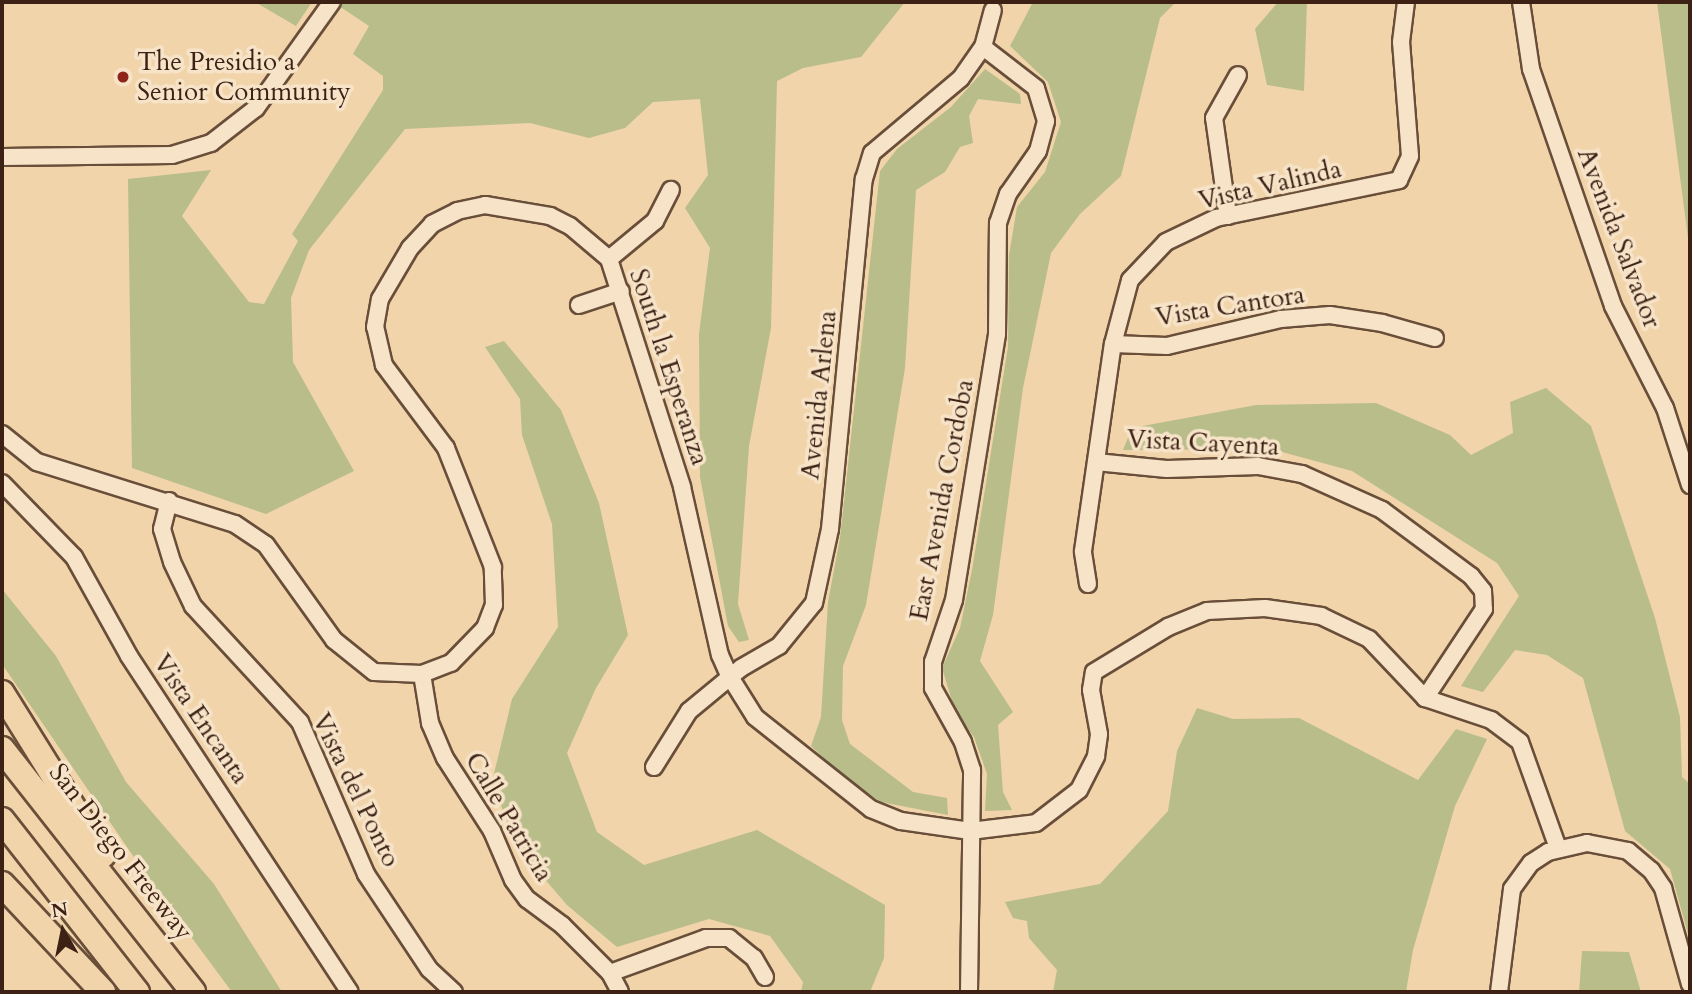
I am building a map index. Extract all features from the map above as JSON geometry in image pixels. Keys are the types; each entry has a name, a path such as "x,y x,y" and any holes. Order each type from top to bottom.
{"highway":[{"path":"2,693 165,953"},
{"name":"San Diego Freeway","path":"2,749 165,953 192,992"},
{"path":"2,820 137,992"},
{"path":"2,884 103,992"}],"street":[{"path":"2,158 172,155 211,143 256,108 332,2"},
{"name":"Vista Valinda","path":"1088,584 1083,551 1113,344 1130,280 1145,259 1182,231 1228,216 1399,180 1410,156 1401,42 1406,2"},
{"name":"Avenida Salvador","path":"1521,2 1531,69 1613,306 1665,408 1690,485"},
{"name":"Avenida Arlena","path":"654,767 690,711 730,677 779,646 814,603 830,529 864,179 872,153 938,101 983,47 993,10"},
{"name":"East Avenida Cordoba","path":"969,992 972,770 963,742 933,688 933,662 954,600 997,334 998,223 1008,194 1038,151 1046,121 1036,88 983,47"},
{"path":"1228,216 1214,118 1238,75"},
{"path":"608,259 655,221 671,190"},
{"name":"South la Esperanza","path":"2,434 37,462 169,501 235,524 266,545 334,640 358,663 393,676 422,674 451,663 471,646 490,617 496,586 482,531 446,448 380,355 375,327 380,299 394,269 432,224 457,211 485,205 550,216 570,226 608,259 621,291 682,487 720,655 730,677 755,716 839,788 871,809 901,821 970,831 1037,823 1079,790 1096,756 1099,734 1091,690 1094,672 1148,638 1207,611 1265,608 1321,616 1369,639 1425,698"},
{"path":"579,305 621,291"},
{"name":"Vista Cantora","path":"1113,344 1167,346 1281,318 1330,316 1382,323 1436,338"},
{"name":"Vista Cayenta","path":"1096,461 1167,469 1258,466 1302,474 1382,510 1471,576 1483,591 1484,609 1425,698"},
{"name":"Vista Encanta","path":"2,483 74,557 129,656 350,992"},
{"name":"Vista del Ponto","path":"169,501 162,529 172,562 193,606 300,722 366,874 429,969 454,992"},
{"name":"Calle Patricia","path":"422,674 430,723 445,758 492,831 513,880 527,899 562,925 610,973 620,992"},
{"path":"1425,698 1491,720 1520,742 1558,848"},
{"path":"1499,992 1504,920 1512,889 1531,863 1558,848 1587,843 1615,846 1651,870 1663,888 1690,984"},
{"path":"610,973 706,938 729,938 754,958 765,977"}],"green space":[{"path":"255,2 312,2 296,26"},
{"path":"333,2 905,2 861,57 803,68 777,81 771,328 749,446 738,604 749,640 739,642 728,626 700,477 699,334 710,248 685,208 708,175 700,99 653,102 625,128 589,138 530,123 405,129 309,250 291,298 293,362 354,471 266,514 132,468 128,179 211,170 182,216 249,302 264,304 298,241 292,234 383,90 383,76 353,54 369,26"},
{"path":"1033,2 1176,2 1160,18 1121,176 1080,214 1051,253 1023,388 993,615 980,661 1013,712 998,725 1003,792 1012,810 985,811 987,774 974,737 955,711 942,668 960,628 972,570 1008,347 1009,255 1017,207 1045,172 1061,122 1048,82 1010,46"},
{"path":"1278,2 1307,2 1304,91 1267,85 1255,29"},
{"path":"1657,2 1690,2 1690,253"},
{"path":"985,69 1020,94 1021,104 978,99 969,116 973,143 960,147 945,172 916,190 905,368 866,605 843,666 842,720 850,744 913,792 947,798 948,815 881,802 845,778 811,746 821,717 828,602 840,538 880,171 897,149 951,107"},
{"path":"504,341 561,410 599,503 628,635 596,688 567,753 597,832 644,865 757,830 885,905 884,958 870,992 801,992 803,982 770,936 709,919 617,947 567,905 517,847 492,782 512,699 558,627 552,524 522,435 520,399 485,347"},
{"path":"1546,388 1591,426 1655,618 1680,717 1682,777 1690,784 1690,941 1670,869 1625,831 1583,678 1547,655 1515,650 1483,692 1461,686 1519,596 1497,563 1352,471 1271,449 1123,450 1132,428 1256,405 1376,403 1450,435 1471,455 1513,433 1510,402"},
{"path":"2,589 56,656 126,782 214,884 282,992 232,992 155,888 2,664"},
{"path":"1197,708 1233,719 1299,718 1418,780 1456,729 1487,739 1455,806 1413,950 1406,992 1053,992 1057,970 1029,938 1027,921 1013,918 1005,902 1100,884 1168,811 1177,751"},
{"path":"1582,951 1629,952 1641,992 1579,992"}],"place":[{"name":"The Presidio a Senior Community","path":"123,77"}]}
